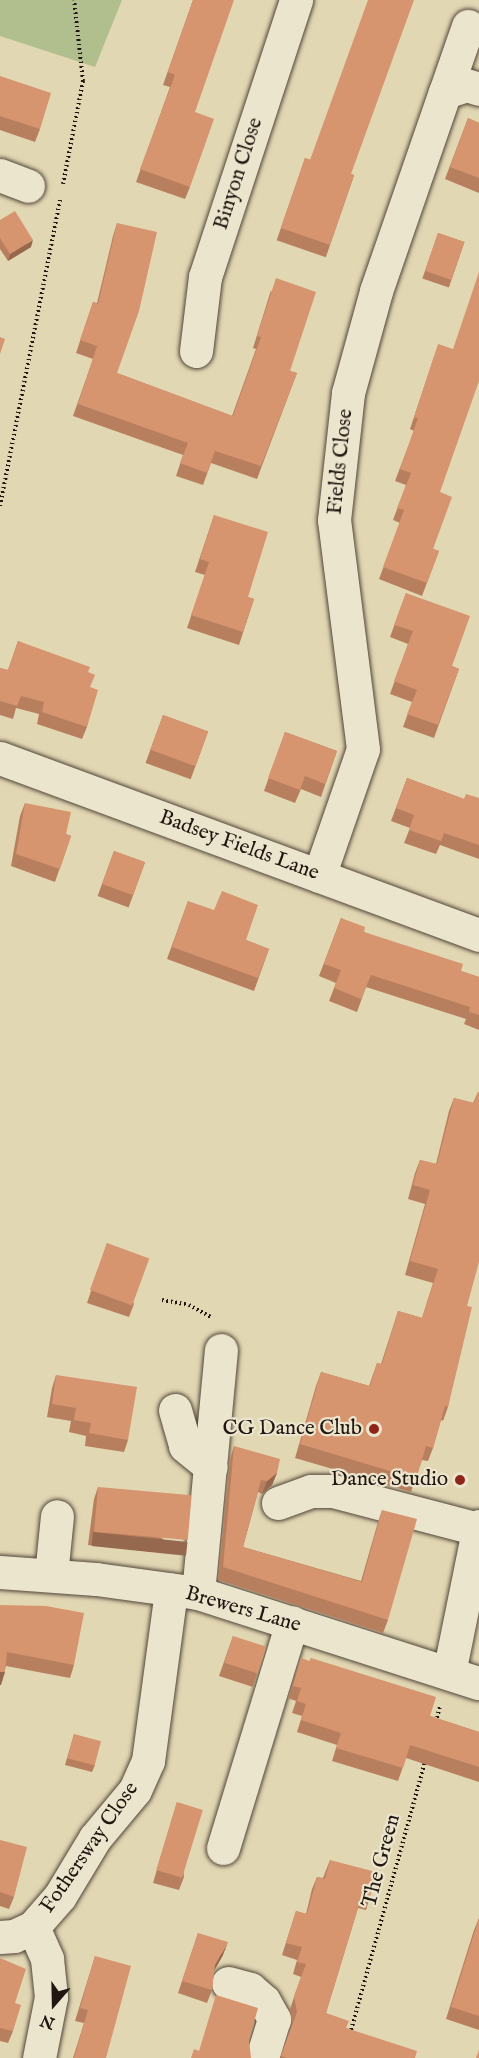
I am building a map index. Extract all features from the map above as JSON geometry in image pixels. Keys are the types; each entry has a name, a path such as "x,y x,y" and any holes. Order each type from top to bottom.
{"street":[{"name":"Binyon Close","path":"196,351 205,277 296,0"},
{"name":"Fields Close","path":"319,876 363,749 333,520 348,393 376,291 468,26"},
{"path":"445,92 466,85 479,89"},
{"name":"Badsey Fields Lane","path":"0,758 479,935"},
{"name":"Fothersway Close","path":"0,1937 14,1936 33,1927 60,1896 94,1838 135,1790 148,1761 212,1467 221,1350"},
{"path":"175,1410 185,1446 212,1467"},
{"path":"278,1503 311,1491 333,1491 478,1527 464,1678"},
{"path":"51,1575 57,1516"},
{"name":"Brewers Lane","path":"0,1572 51,1575 184,1592 292,1623 464,1678"},
{"path":"223,1848 292,1623"},
{"name":"Fothersway Close","path":"33,1927 47,1959 51,1997 39,2058"},
{"path":"228,1983 250,1989 264,2001 274,2019 262,2058"}],"path":[{"path":"62,186 83,81 74,0"},
{"path":"0,506 60,198"},
{"path":"162,1300 189,1305 212,1317 221,1350"},
{"path":"434,1728 464,1678"},
{"name":"The Green","path":"349,2037 428,1751"}],"green space":[{"path":"0,0 122,0 95,67 0,36"}],"building":[{"path":"193,0 234,0 195,112 214,119 190,187 140,169 175,75 168,72"},
{"path":"368,0 414,0 351,174 354,175 330,245 281,228 305,158 310,160"},
{"path":"0,76 51,93 40,129 0,116"},
{"path":"468,118 479,123 479,178 450,167"},
{"path":"15,211 33,240 10,254 0,238 0,220"},
{"path":"117,223 157,232 139,311 117,373 233,416 261,337 257,336 276,278 316,292 290,371 297,373 261,466 215,451 207,473 180,463 188,443 78,404 97,346 80,340 93,302 98,304"},
{"path":"438,233 464,242 451,280 425,271"},
{"path":"479,272 479,381 440,492 452,497 433,549 439,551 427,583 383,567 404,510 397,508 411,473 400,469 418,418 414,417 438,344 453,349"},
{"path":"0,337 5,339 0,354"},
{"path":"214,515 268,532 248,597 254,599 243,632 191,615 209,562 200,559"},
{"path":"406,593 470,616 452,666 459,669 438,725 407,714 417,690 394,681 413,631 394,625"},
{"path":"18,641 90,667 88,672 95,675 90,687 98,690 87,727 42,712 44,702 21,696 17,706 0,701 0,668 8,670"},
{"path":"163,715 208,731 195,766 150,750"},
{"path":"285,732 337,751 325,784 305,776 300,790 268,778"},
{"path":"407,778 464,799 466,794 479,798 479,845 444,833 441,841 409,830 414,815 396,808"},
{"path":"25,803 71,812 66,834 71,836 60,869 16,854"},
{"path":"114,851 145,862 133,895 102,884"},
{"path":"222,891 258,905 246,940 269,949 258,978 172,947 188,901 214,910"},
{"path":"341,918 365,927 364,932 463,964 461,971 479,977 479,1015 469,1012 470,1007 371,975 361,999 334,988 341,970 324,964"},
{"path":"478,1092 479,1262 467,1306 472,1307 448,1407 445,1406 433,1448 426,1446 416,1479 300,1444 321,1372 370,1386 377,1363 382,1364 398,1311 422,1318 438,1269 410,1261 430,1190 413,1185 420,1160 437,1164 454,1098 474,1103"},
{"path":"107,1243 149,1258 132,1305 90,1290"},
{"path":"56,1375 137,1387 128,1440 89,1433 91,1423 74,1420 76,1408 52,1404"},
{"path":"234,1446 280,1459 277,1473 267,1481 261,1480 243,1547 362,1582 382,1510 417,1519 388,1620 223,1567"},
{"path":"98,1487 192,1495 188,1540 94,1532"},
{"path":"0,1605 46,1606 84,1613 74,1665 7,1652 5,1672 0,1672"},
{"path":"233,1636 266,1647 258,1673 224,1663"},
{"path":"301,1658 309,1661 311,1658 436,1697 430,1716 479,1732 479,1767 410,1745 403,1768 336,1748 341,1733 301,1720 306,1704 297,1701 301,1688 293,1686"},
{"path":"74,1734 101,1741 95,1765 68,1758"},
{"path":"177,1802 203,1810 182,1878 156,1870"},
{"path":"0,1840 27,1847 14,1897 0,1892"},
{"path":"330,1860 376,1872 370,1897 362,1895 326,2013 349,2021 346,2028 417,2051 415,2058 287,2058 281,2056 297,2012 294,1996 306,1964 297,1962 302,1947 286,1943 296,1911 307,1914 317,1877 325,1879"},
{"path":"479,1918 479,2016 451,2007"},
{"path":"198,1933 228,1942 215,1965 212,1990 182,1981"},
{"path":"95,1956 131,1966 106,2058 74,2058 88,2010 80,2008"},
{"path":"0,1958 26,1969 15,2003 21,2005 13,2031 0,2028"},
{"path":"216,1995 258,2008 249,2040 251,2058 191,2058 194,2049 199,2051"}],"place":[{"name":"CG Dance Club","path":"374,1429"},
{"name":"Dance Studio","path":"460,1480"}]}
